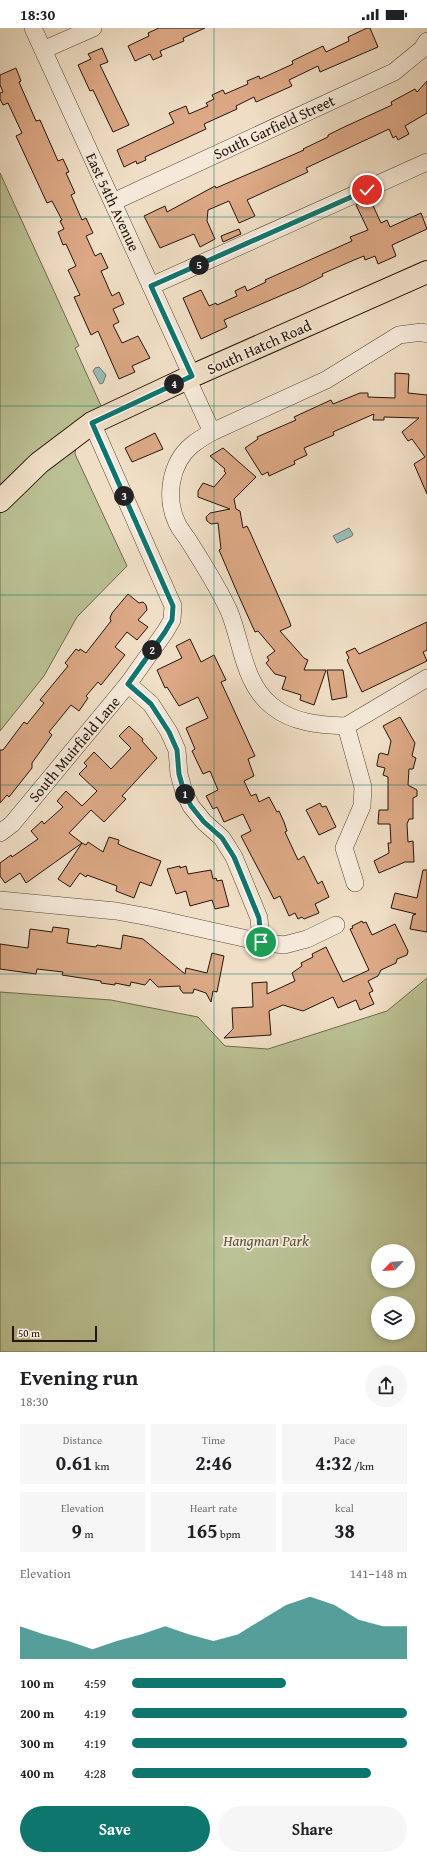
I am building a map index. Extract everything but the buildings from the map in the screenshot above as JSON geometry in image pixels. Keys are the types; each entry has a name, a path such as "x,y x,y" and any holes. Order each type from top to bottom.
{"main road":[{"name":"South Hatch Road","path":"0,501 39,463 92,423 190,377 427,272"}],"street":[{"name":"East 54th Avenue","path":"33,28 151,286 212,432"},
{"path":"43,50 93,28"},
{"name":"South Garfield Street","path":"113,202 394,72 422,49 427,41"},
{"path":"151,286 427,162"},
{"path":"427,334 422,332 399,335 326,380 212,432 191,445 173,472 172,505 176,522 222,596 232,619 244,663 252,679 271,706 294,719 320,725 346,726 427,678"},
{"name":"South Muirfield Lane","path":"0,833 12,824 128,684 172,620 173,606 92,423"},
{"path":"128,684 151,704 169,732 177,750 179,774 184,792 191,806 204,822 222,838 234,857 259,918 261,942"},
{"path":"346,726 363,787 362,806 344,848 355,883"},
{"path":"0,900 116,912 149,917 261,942 284,945 307,938 336,925"}],"green space":[{"path":"0,173 79,346 75,348 102,408 76,447 75,454 127,566 77,617 44,676 0,731"},
{"name":"Hangman Park","path":"427,978 427,1352 0,1352 0,992 111,1000 198,1017 225,1046 268,1049 387,1011"}],"water":[{"path":"99,367 106,375 103,383 100,384 93,371 95,368"},
{"path":"349,528 353,534 352,536 337,543 333,536"}],"route":[{"path":"261,942 259,918 234,857 222,838 204,822 191,806 184,792 179,774 177,750 169,732 151,704 128,684 172,620 173,606 92,423 192,376 151,286 367,190"}]}
